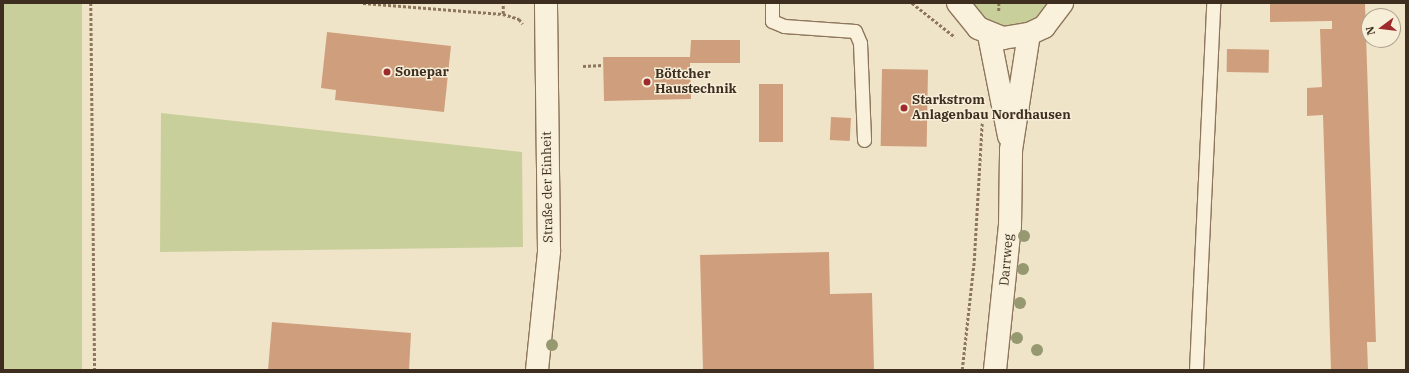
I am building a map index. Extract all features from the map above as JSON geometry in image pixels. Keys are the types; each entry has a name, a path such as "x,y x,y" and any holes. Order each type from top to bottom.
{"street":[{"name":"Straße der Einheit","path":"537,370 549,251 545,33 546,3"},
{"path":"958,3 966,16 989,35 1003,38 1029,34 1044,26 1062,3"},
{"name":"Darrweg","path":"995,370 1010,226 1011,150 1029,34"},
{"name":"Darrweg","path":"989,35 1011,150"}],"lane":[{"path":"772,3 772,21 784,26 855,31 860,43 864,140"},
{"path":"1196,370 1213,3"}],"path":[{"path":"91,3 95,370"},
{"path":"363,3 503,14 519,19 530,33 545,33"},
{"path":"503,3 503,14"},
{"path":"912,3 960,43"},
{"path":"583,66 603,65"},
{"path":"962,370 974,261 982,119"}],"green space":[{"path":"3,3 82,3 82,370 3,370"},
{"path":"969,3 1052,3 1031,23 1016,28 985,21"},
{"path":"161,113 522,152 523,247 160,252"}],"building":[{"path":"1270,3 1365,3 1365,8 1361,8 1361,48 1366,48 1376,342 1367,342 1368,370 1331,370 1323,115 1307,116 1307,88 1322,87 1320,29 1332,29 1332,21 1270,22"},
{"path":"327,32 451,46 444,112 335,100 336,90 321,88"},
{"name":"Böttcher Haustechnik","path":"691,40 740,40 740,63 690,63 691,99 604,101 603,57 690,57"},
{"path":"1227,49 1269,50 1269,73 1227,72"},
{"name":"Starkstrom Anlagenbau Nordhausen","path":"882,69 928,70 927,147 881,146"},
{"path":"759,84 783,84 783,142 759,142"},
{"path":"831,117 851,118 850,141 830,140"},
{"path":"829,252 830,294 872,293 874,370 703,370 700,255"},
{"path":"272,322 411,333 409,370 268,370"}],"place":[{"name":"Sonepar","path":"387,72"},
{"name":"Böttcher Haustechnik","path":"647,82"},
{"name":"Starkstrom Anlagenbau Nordhausen","path":"904,108"}]}
